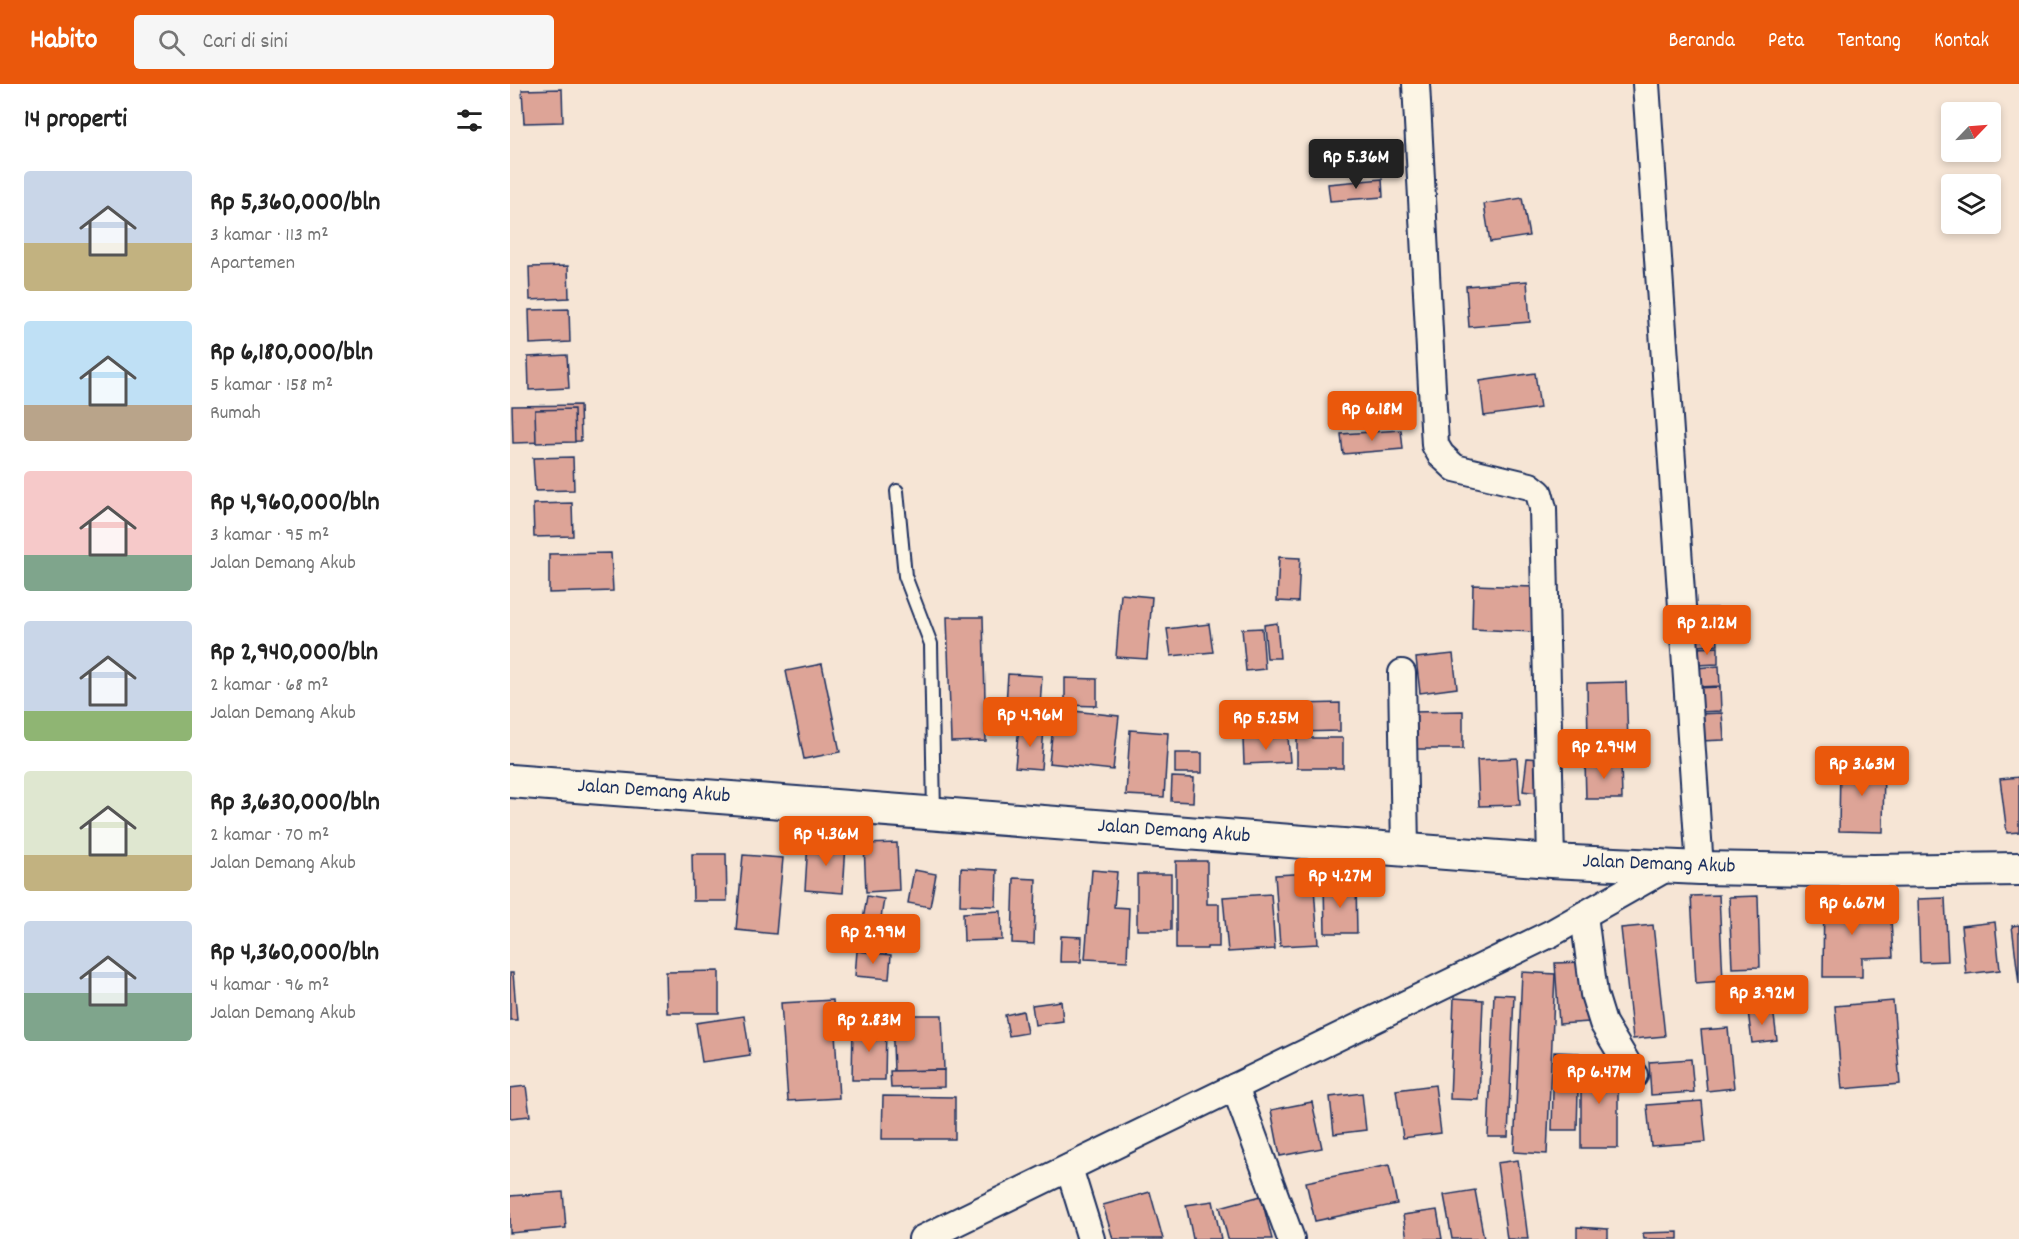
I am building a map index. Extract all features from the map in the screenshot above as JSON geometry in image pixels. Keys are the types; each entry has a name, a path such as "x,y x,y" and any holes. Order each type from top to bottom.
{"street":[{"path":"1416,84 1435,445 1441,456 1455,468 1530,486 1539,493 1543,508 1551,861"},
{"path":"1646,84 1700,868"},
{"path":"1402,674 1405,850"},
{"name":"Jalan Demang Akub","path":"510,781 1551,861 1700,868 1873,871 2019,869"},
{"path":"922,1239 1542,938 1670,866"},
{"path":"1584,915 1594,994 1603,1023 1634,1075"},
{"path":"1234,1087 1292,1239"},
{"path":"1069,1168 1091,1239"}],"lane":[{"path":"897,491 905,576 931,644 934,814"}],"building":[{"path":"562,89 563,122 524,123 522,90"},
{"path":"1382,179 1383,197 1330,201 1328,184"},
{"path":"1522,198 1529,236 1490,242 1484,204"},
{"path":"568,266 569,298 530,300 529,267"},
{"path":"1527,281 1530,322 1469,327 1466,286"},
{"path":"569,309 570,342 530,344 529,310"},
{"path":"567,355 569,388 529,390 528,357"},
{"path":"1535,373 1540,408 1484,416 1480,381"},
{"path":"580,405 581,441 513,443 512,406"},
{"path":"574,409 575,442 536,443 535,410"},
{"path":"1401,430 1403,449 1343,454 1341,434"},
{"path":"573,457 574,490 535,491 533,458"},
{"path":"572,503 573,536 534,537 533,504"},
{"path":"611,553 613,591 549,593 549,554"},
{"path":"1279,557 1300,558 1298,602 1277,601"},
{"path":"1473,585 1535,587 1534,632 1472,629"},
{"path":"1121,594 1152,597 1147,659 1116,657"},
{"path":"1691,608 1717,608 1718,628 1691,628"},
{"path":"947,617 983,617 986,741 951,742"},
{"path":"1277,623 1280,658 1267,658 1264,625"},
{"path":"1209,624 1213,652 1171,656 1167,629"},
{"path":"1262,628 1265,669 1246,671 1242,629"},
{"path":"1717,630 1718,645 1696,646 1695,631"},
{"path":"1718,647 1718,664 1697,665 1696,648"},
{"path":"1453,654 1457,688 1420,693 1416,658"},
{"path":"822,664 840,752 804,759 786,671"},
{"path":"1719,666 1720,686 1697,687 1696,668"},
{"path":"1008,674 1042,676 1039,722 1005,719"},
{"path":"1065,678 1097,679 1097,706 1065,705"},
{"path":"1626,682 1628,743 1588,744 1587,683"},
{"path":"1720,687 1721,711 1698,712 1697,688"},
{"path":"1340,703 1340,731 1297,732 1297,704"},
{"path":"1055,709 1119,716 1113,770 1049,763"},
{"path":"1245,711 1285,711 1286,732 1245,732"},
{"path":"1463,711 1463,749 1413,749 1413,712"},
{"path":"1722,713 1724,740 1700,741 1698,714"},
{"path":"1019,726 1044,728 1041,769 1015,767"},
{"path":"1130,730 1168,733 1164,797 1126,795"},
{"path":"1288,737 1290,762 1244,764 1243,739"},
{"path":"1297,738 1343,738 1343,768 1297,768"},
{"path":"1175,753 1202,753 1202,773 1175,773"},
{"path":"1517,758 1520,805 1479,806 1477,760"},
{"path":"1527,758 1541,759 1537,793 1523,791"},
{"path":"1585,761 1621,761 1622,799 1586,799"},
{"path":"1840,763 1884,763 1883,832 1839,831"},
{"path":"1172,777 1194,778 1193,802 1171,801"},
{"path":"2019,777 2019,832 2007,833 2000,779"},
{"path":"808,841 846,844 843,893 805,890"},
{"path":"897,843 899,890 866,892 864,844"},
{"path":"692,854 726,854 727,901 693,901"},
{"path":"743,855 783,858 776,934 736,930"},
{"path":"1176,861 1207,861 1207,904 1219,904 1219,947 1176,949"},
{"path":"961,868 997,870 996,906 960,905"},
{"path":"914,870 936,874 930,907 908,903"},
{"path":"1092,870 1117,872 1114,907 1129,908 1127,961 1085,959"},
{"path":"1313,873 1318,944 1280,946 1275,875"},
{"path":"1137,874 1171,874 1171,930 1137,930"},
{"path":"1014,878 1036,879 1034,944 1012,943"},
{"path":"1324,884 1356,884 1357,933 1325,933"},
{"path":"1824,893 1863,893 1863,920 1891,919 1893,957 1862,958 1862,977 1823,977"},
{"path":"1271,894 1275,949 1228,952 1223,897"},
{"path":"1719,895 1723,981 1696,983 1691,896"},
{"path":"867,896 884,899 880,924 863,920"},
{"path":"1758,896 1760,967 1732,968 1729,897"},
{"path":"1945,898 1948,961 1920,962 1918,899"},
{"path":"1001,911 1002,940 964,941 963,913"},
{"path":"1995,922 2000,970 1966,974 1961,926"},
{"path":"1653,925 1665,1036 1633,1039 1621,928"},
{"path":"2019,925 2019,984 2012,926"},
{"path":"1061,936 1082,937 1081,962 1060,962"},
{"path":"857,951 891,955 889,979 855,976"},
{"path":"1585,962 1589,1022 1559,1024 1555,963"},
{"path":"719,971 719,1013 667,1013 666,972"},
{"path":"1522,972 1555,974 1547,1154 1514,1152"},
{"path":"510,973 513,973 517,1020 510,1020"},
{"path":"1494,994 1514,995 1508,1137 1488,1137"},
{"path":"1454,998 1483,1000 1479,1100 1450,1099"},
{"path":"833,1000 839,1098 788,1101 781,1003"},
{"path":"1061,1001 1063,1021 1035,1025 1032,1005"},
{"path":"1893,1001 1900,1084 1842,1089 1835,1006"},
{"path":"1773,1008 1777,1040 1752,1043 1748,1011"},
{"path":"1023,1011 1027,1033 1009,1036 1005,1015"},
{"path":"892,1015 942,1015 944,1070 894,1071"},
{"path":"744,1016 750,1055 702,1062 696,1023"},
{"path":"853,1025 886,1026 885,1080 852,1080"},
{"path":"1728,1028 1734,1088 1707,1091 1701,1030"},
{"path":"1554,1052 1579,1053 1577,1130 1552,1130"},
{"path":"1691,1059 1694,1092 1651,1095 1649,1062"},
{"path":"1581,1062 1618,1063 1618,1148 1581,1148"},
{"path":"944,1070 944,1087 891,1088 890,1071"},
{"path":"1435,1085 1441,1133 1403,1138 1396,1090"},
{"path":"526,1086 530,1116 510,1118 510,1088"},
{"path":"1362,1093 1366,1130 1334,1134 1330,1097"},
{"path":"883,1096 955,1097 955,1139 882,1139"},
{"path":"1702,1101 1706,1142 1651,1146 1647,1105"},
{"path":"1312,1102 1322,1148 1280,1156 1271,1110"},
{"path":"1518,1160 1528,1239 1507,1239 1497,1163"},
{"path":"1389,1165 1397,1204 1315,1221 1306,1182"},
{"path":"1475,1190 1484,1239 1452,1239 1444,1195"},
{"path":"563,1192 566,1228 510,1233 510,1196"},
{"path":"1150,1192 1163,1239 1113,1239 1103,1205"},
{"path":"1261,1196 1272,1239 1228,1239 1220,1207"},
{"path":"1213,1201 1221,1239 1193,1239 1186,1205"},
{"path":"1437,1210 1442,1239 1407,1239 1403,1215"},
{"path":"1577,1227 1608,1229 1608,1239 1577,1239"},
{"path":"1678,1232 1678,1239 1644,1239 1643,1233"}]}
